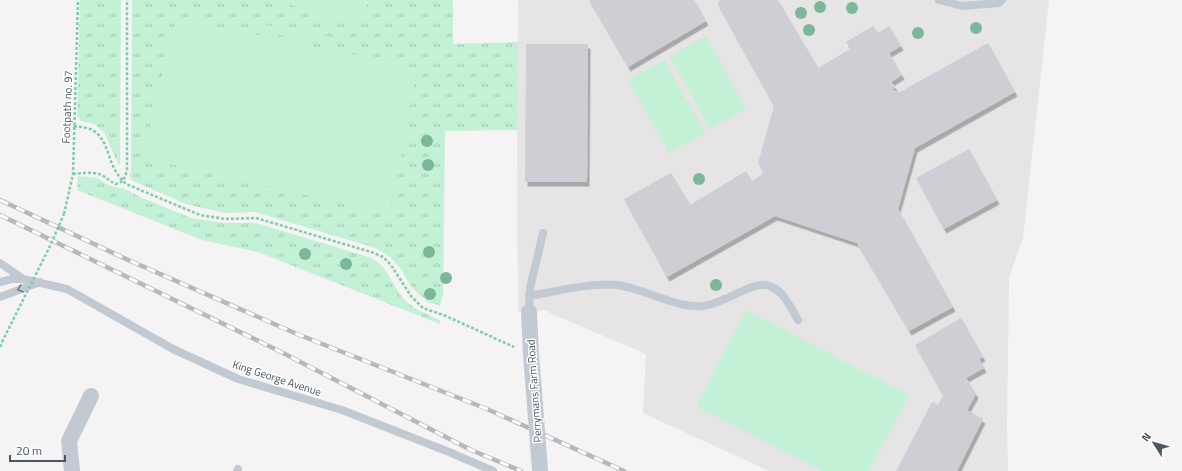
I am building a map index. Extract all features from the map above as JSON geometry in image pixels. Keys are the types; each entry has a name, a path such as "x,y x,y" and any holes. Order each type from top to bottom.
{"street":[{"name":"Perrymans Farm Road","path":"529,304 530,355 540,471"},
{"path":"72,471 69,441 91,396"}],"lane":[{"path":"939,0 958,2 962,6 999,3 1002,0"},
{"path":"543,233 530,288 529,304 581,287 617,285 679,303 702,306 722,301 752,287 765,284 778,290 784,296 798,320"},
{"path":"0,263 23,279"},
{"path":"0,282 12,279 23,279"},
{"name":"King George Avenue","path":"23,279 67,289 173,349 238,379 342,410 493,471"},
{"path":"0,297 40,282"}],"path":[{"name":"Footpath no. 97","path":"0,347 50,246 64,214 73,174 78,0"},
{"path":"73,174 99,174 109,182 116,184 122,181 127,172 127,0"},
{"path":"74,126 91,129 99,135 106,147 113,167 122,181 126,184 200,215 225,219 256,218 371,252 383,257 391,265 411,296 423,308 446,316 530,355"}],"shaded area":[{"path":"518,0 1049,0 1023,238 1009,278 1007,426 1008,471 769,471 643,413 646,354 550,313 547,310 518,312"}],"green space":[{"path":"80,0 121,0 120,166 105,134 100,128 81,121 77,116"},
{"path":"132,0 453,0 453,44 518,42 517,130 445,131 443,295 440,305 429,303 412,288 401,269 390,257 376,248 255,212 225,213 186,204 133,181 129,176 131,173"},
{"path":"278,0 369,0 359,28"},
{"path":"176,18 417,68 390,214 143,158"},
{"path":"259,24 332,37 331,44 257,31"},
{"path":"706,36 746,109 710,129 670,56"},
{"path":"664,60 705,133 669,153 628,80"},
{"path":"78,176 98,178 108,185 123,188 138,196 191,218 224,223 256,223 369,257 383,267 403,298 409,304 440,320 440,324 258,252 202,240 77,190"},
{"path":"746,310 909,395 869,471 822,471 696,406"}],"building":[{"path":"589,0 694,0 706,21 628,67"},
{"path":"721,0 778,0 818,68 850,49 846,42 873,26 878,33 889,26 901,46 889,53 902,75 891,82 895,86 892,90 900,92 988,43 1015,92 915,148 898,209 953,307 909,331 857,243 775,216 667,277 624,199 671,173 690,205 746,171 752,181 764,173 758,163 774,106 717,3"},
{"path":"526,44 588,44 587,182 525,182"},
{"path":"969,149 997,200 944,229 916,178"},
{"path":"961,318 983,357 979,359 984,368 966,378 976,394 967,410 983,419 957,471 896,471 932,402 938,405 943,395 915,345"}],"railway":[{"path":"0,200 126,259 297,334 487,409 624,471"},
{"path":"0,215 283,353 469,449 521,471"}]}
